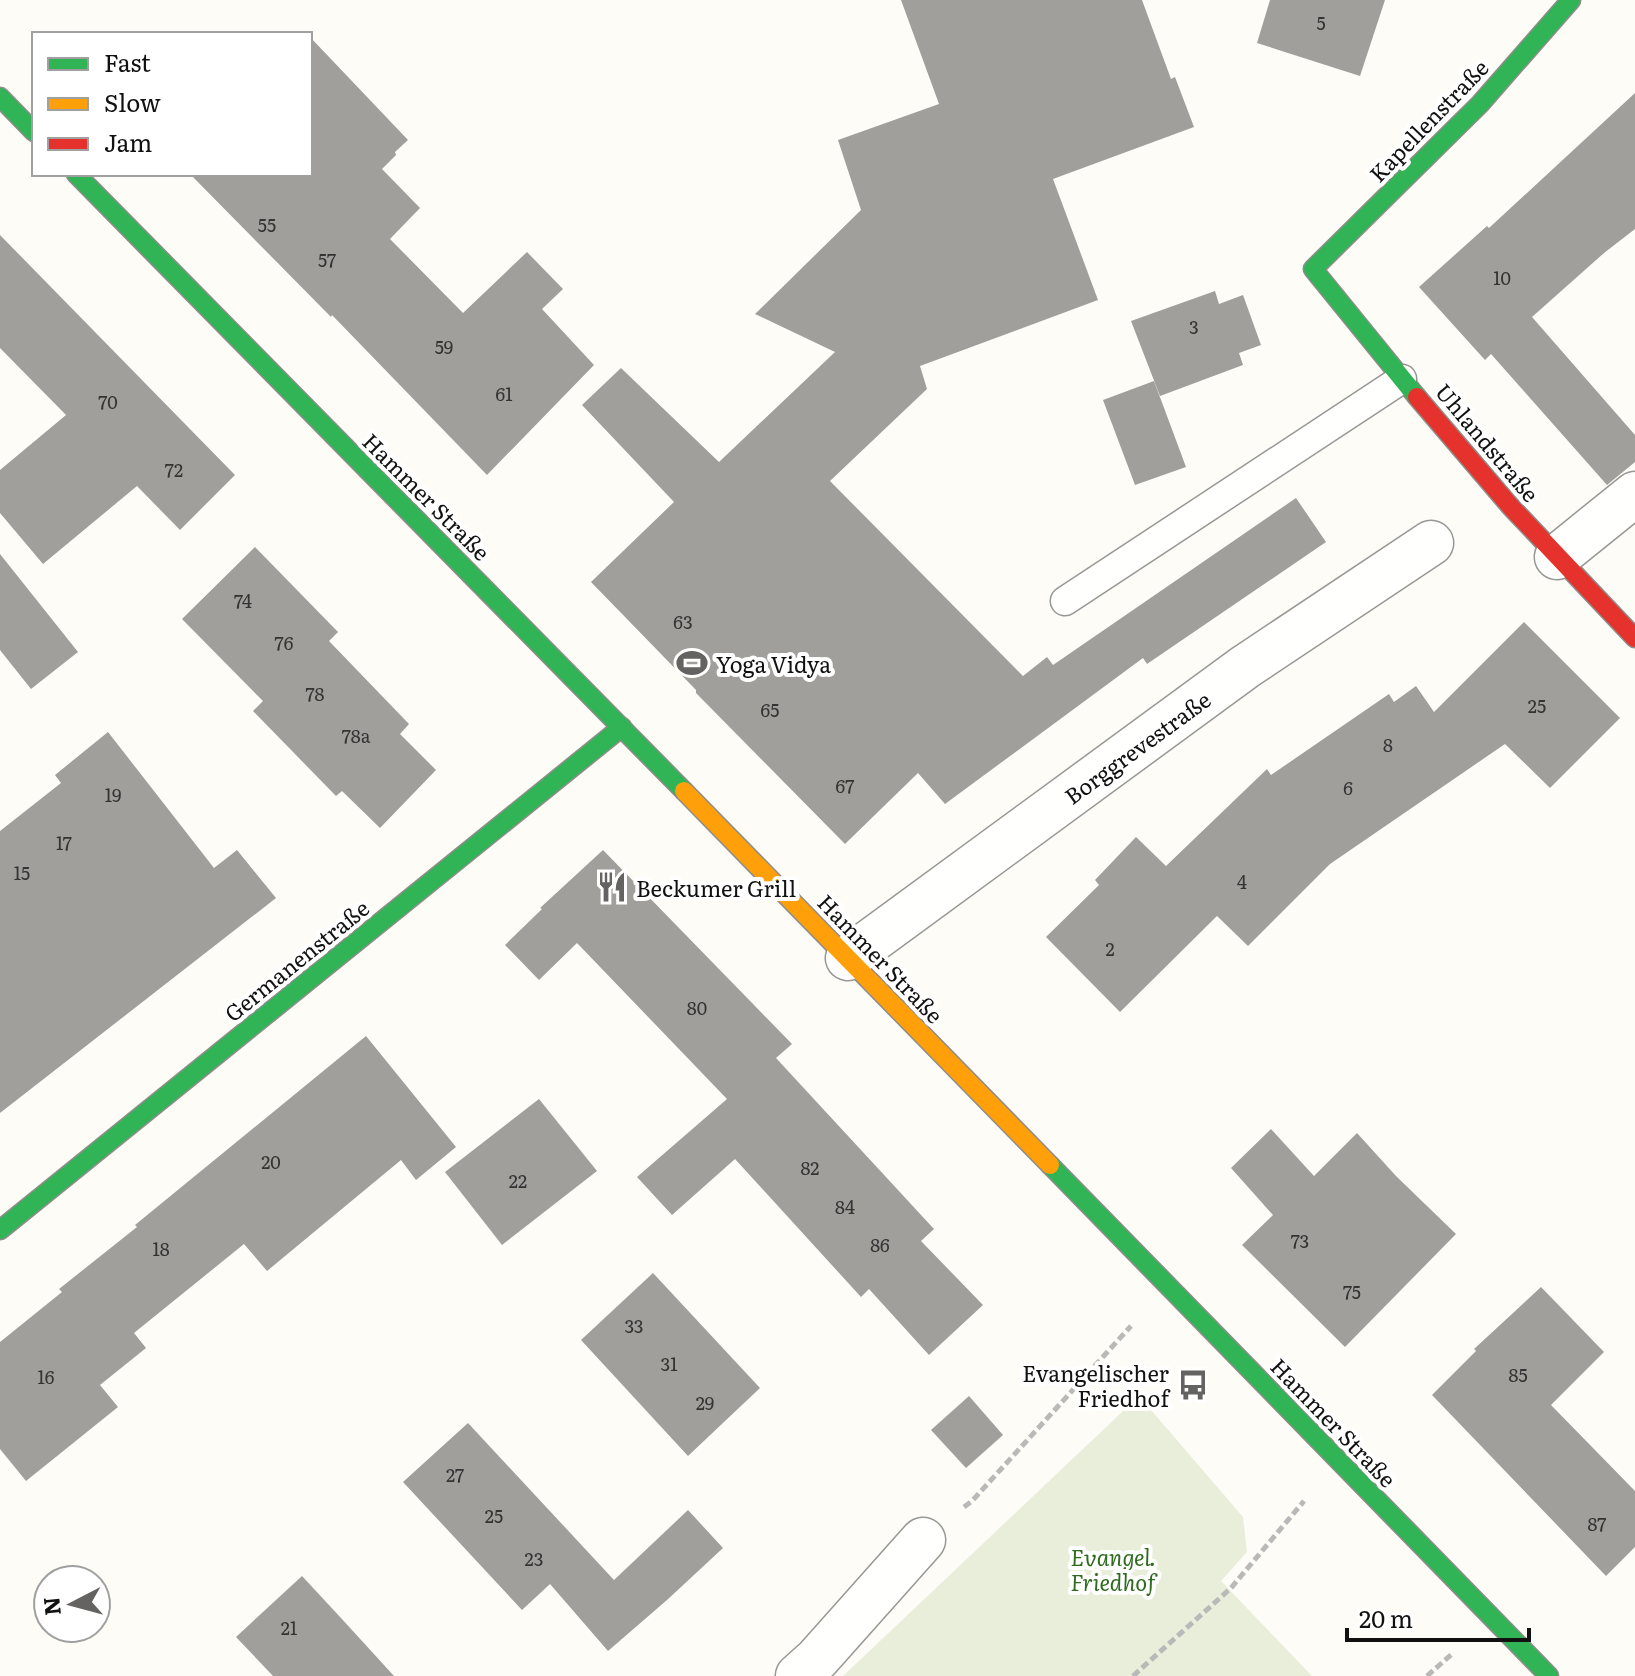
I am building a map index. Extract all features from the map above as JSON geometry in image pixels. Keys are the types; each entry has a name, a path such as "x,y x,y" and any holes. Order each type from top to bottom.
{"main road":[{"name":"Kapellenstraße","path":"1313,269 1480,104 1571,0"},
{"path":"0,97 32,130"},
{"name":"Hammer Straße","path":"78,176 622,727 1549,1676"},
{"name":"Uhlandstraße","path":"1313,269 1511,507 1635,638"},
{"name":"Germanenstraße","path":"0,1230 622,727"}],"street":[{"path":"1557,557 1635,494"},
{"name":"Borggrevestraße","path":"848,958 1245,667 1431,543"},
{"path":"798,1676 817,1659 923,1540"}],"lane":[{"path":"1065,601 1402,379"}],"path":[{"path":"923,1540 972,1501 1168,1286"},
{"path":"1133,1676 1231,1588 1338,1460"}],"green space":[{"name":"Evangel. Friedhof","path":"1139,1396 1243,1517 1247,1552 1221,1581 1312,1676 843,1676"}],"building":[{"path":"901,0 1142,0 1171,79 1175,77 1194,127 1053,179 1098,300 920,366 927,389 830,481 1023,676 1047,657 1053,665 1296,498 1326,542 1147,664 1143,658 945,804 918,773 845,844 591,582 674,502 582,405 621,368 719,462 835,352 755,314 861,210 838,140 939,104"},
{"path":"1270,0 1385,0 1360,76 1257,43"},
{"path":"312,39 408,140 382,169 420,208 390,239 463,313 527,252 563,289 542,309 594,365 487,475 192,176 312,176"},
{"path":"1635,93 1635,229 1532,317 1635,435 1635,462 1607,485 1491,354 1485,360 1419,287 1487,226 1489,228"},
{"path":"0,235 235,475 180,530 137,486 43,564 0,513 0,470 66,415 0,348"},
{"path":"1215,291 1219,304 1243,295 1261,345 1239,353 1243,365 1160,396 1131,321"},
{"path":"1154,381 1186,467 1135,485 1103,400"},
{"path":"255,547 338,632 329,641 409,724 400,734 436,770 380,828 342,791 336,796 253,711 263,701 182,619"},
{"path":"0,554 78,652 31,689 0,650"},
{"path":"1524,622 1620,718 1550,788 1505,744 1330,864 1248,946 1217,916 1120,1012 1046,937 1099,885 1095,880 1136,837 1166,866 1267,769 1271,775 1389,694 1394,702 1416,686 1434,712"},
{"path":"108,732 214,868 237,850 276,898 0,1113 0,831 61,783 55,775"},
{"path":"603,850 792,1044 776,1058 934,1229 921,1241 983,1305 929,1355 869,1289 861,1297 735,1159 672,1215 637,1177 727,1099 577,943 539,980 505,945"},
{"path":"366,1036 456,1147 416,1180 401,1160 267,1271 244,1244 134,1333 146,1348 100,1385 118,1407 26,1481 0,1449 0,1342 62,1292 59,1289 137,1227 135,1225"},
{"path":"539,1099 597,1171 502,1245 445,1172"},
{"path":"1271,1129 1314,1176 1357,1133 1456,1234 1345,1347 1242,1245 1273,1215 1231,1168"},
{"path":"653,1273 760,1388 688,1456 581,1340"},
{"path":"1541,1287 1604,1352 1551,1405 1635,1491 1635,1547 1606,1576 1432,1395 1476,1351 1474,1349"},
{"path":"969,1396 1003,1435 966,1468 931,1430"},
{"path":"468,1423 614,1580 688,1510 723,1548 608,1651 550,1584 522,1610 403,1482"},
{"path":"302,1576 394,1676 273,1676 236,1637"}],"traffic: fast":[{"path":"1417,397 1313,269 1480,104 1571,0"},
{"path":"0,97 32,130"},
{"path":"78,176 684,791"},
{"path":"0,1230 622,727"},
{"path":"1050,1165 1549,1676"}],"traffic: slow":[{"path":"684,791 1050,1165"}],"traffic: jam":[{"path":"1417,397 1511,507 1635,638"}],"place":[{"name":"Yoga Vidya","path":"692,663"},
{"name":"Beckumer Grill","path":"612,887"},
{"name":"Evangelischer Friedhof","path":"1193,1385"}]}
